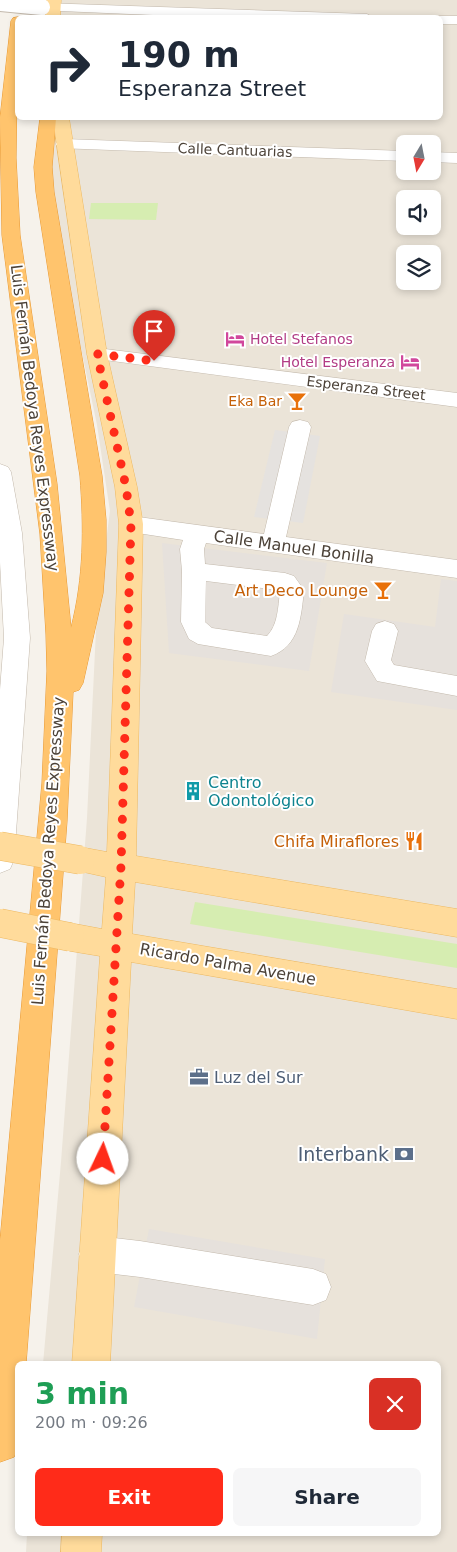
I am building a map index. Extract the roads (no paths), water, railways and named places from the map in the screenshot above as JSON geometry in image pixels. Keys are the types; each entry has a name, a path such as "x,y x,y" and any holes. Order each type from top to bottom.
{"highway":[{"name":"Luis Fernán Bedoya Reyes Expressway","path":"18,15 20,0"},
{"name":"Luis Fernán Bedoya Reyes Expressway","path":"0,1443 32,1079 59,728 59,637 54,556 48,496 12,243 8,194 7,129 15,49"},
{"path":"48,120 43,168 45,192 91,476 95,520 94,564 89,599 59,728"}],"main road":[{"path":"61,120 97,354 126,487 131,524 121,866 92,1361"},
{"path":"0,846 457,923"},
{"name":"Ricardo Palma Avenue","path":"0,923 70,937 457,1004"},
{"path":"81,1552 82,1536"}],"street":[{"path":"0,3 51,8 263,7 339,15"},
{"path":"443,20 457,20"},
{"name":"Calle Cantuarias","path":"64,144 396,156"},
{"path":"441,157 457,158"},
{"name":"Esperanza Street","path":"97,354 457,400"},
{"path":"273,544 300,427"},
{"path":"0,472 10,533 17,638 0,860"},
{"name":"Calle Manuel Bonilla","path":"131,524 457,569"},
{"path":"194,571 192,549 197,534"},
{"path":"385,631 378,662 386,674 457,686"},
{"path":"97,1254 140,1259 313,1287"}],"place":[{"name":"Hotel Stefanos","path":"235,339"},
{"name":"Hotel Esperanza","path":"410,362"},
{"name":"Eka Bar","path":"297,401"},
{"name":"Art Deco Lounge","path":"383,590"},
{"name":"Centro Odontológico","path":"193,791"},
{"name":"Chifa Miraflores","path":"414,841"},
{"name":"Luz del Sur","path":"199,1077"},
{"name":"Interbank","path":"404,1154"}]}
